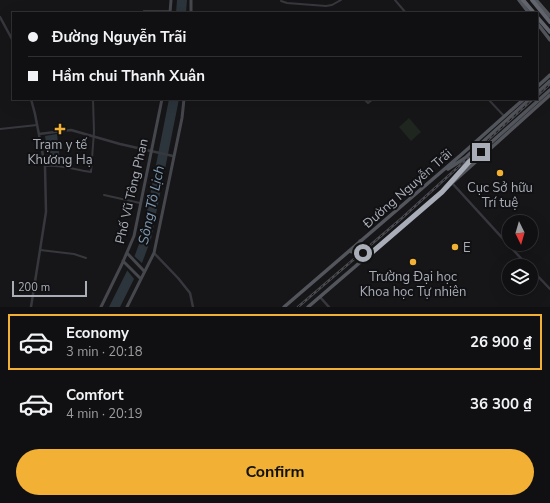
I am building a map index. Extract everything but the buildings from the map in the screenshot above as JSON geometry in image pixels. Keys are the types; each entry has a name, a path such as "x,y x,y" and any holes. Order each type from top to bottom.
{"highway":[{"path":"523,0 533,12"},
{"path":"532,0 550,19"},
{"path":"538,18 550,32"}],"main road":[{"path":"170,12 171,0"},
{"path":"191,0 191,12"},
{"path":"518,0 528,12"},
{"path":"539,1 550,19"},
{"path":"538,24 550,38"},
{"path":"538,86 550,75"},
{"path":"538,92 550,81"},
{"path":"442,192 469,162 550,90"},
{"name":"Đường Nguyễn Trãi","path":"308,307 442,192 550,95"},
{"name":"Phố Vũ Tông Phan","path":"101,307 124,261 134,236 162,100"},
{"path":"127,307 143,269 154,253 172,155 182,118 184,100"},
{"name":"Đường Nguyễn Trãi","path":"284,307 523,100"},
{"path":"432,180 465,158 529,100"},
{"path":"360,241 361,252 364,254 370,254"},
{"path":"349,251 357,254 360,257 361,262"},
{"path":"127,253 143,269"},
{"path":"124,261 140,278"},
{"path":"289,307 290,302"}],"street":[{"path":"281,0 287,3 326,6 332,5 341,0"},
{"path":"395,0 405,12"},
{"path":"144,12 170,12"},
{"path":"0,17 12,40"},
{"path":"31,100 45,166 46,212 31,307"},
{"path":"45,166 58,165 91,172 94,132 94,100"},
{"path":"489,100 504,116"},
{"path":"0,129 37,125"},
{"path":"39,134 71,130 120,144 172,155"},
{"path":"452,183 522,259"},
{"path":"104,195 140,203"},
{"path":"40,250 74,254 86,258"},
{"path":"154,253 190,293 193,307"},
{"path":"538,276 550,289"},
{"path":"320,297 329,307"}],"shaded area":[{"path":"409,118 421,132 411,141 399,127"}],"water":[{"path":"177,0 187,0 186,12 176,12"},
{"name":"Sông Tô Lịch","path":"169,100 179,100 151,239 142,263 120,307 109,307 135,255 142,236"},
{"path":"57,134 60,162 49,162 45,136"}],"pier":[{"path":"133,255 143,264 135,280 126,269"}],"railway":[{"path":"538,95 550,84"},
{"path":"298,307 402,218 532,100"}],"place":[{"name":"Trạm y tế Khương Hạ","path":"60,129"},
{"name":"Cục Sở hữu Trí tuệ","path":"500,173"},
{"name":"E","path":"455,247"},
{"name":"Trường Đại học Khoa học Tự nhiên","path":"413,262"}],"route":[{"path":"363,253 370,254 442,192 469,162 481,152"}]}
